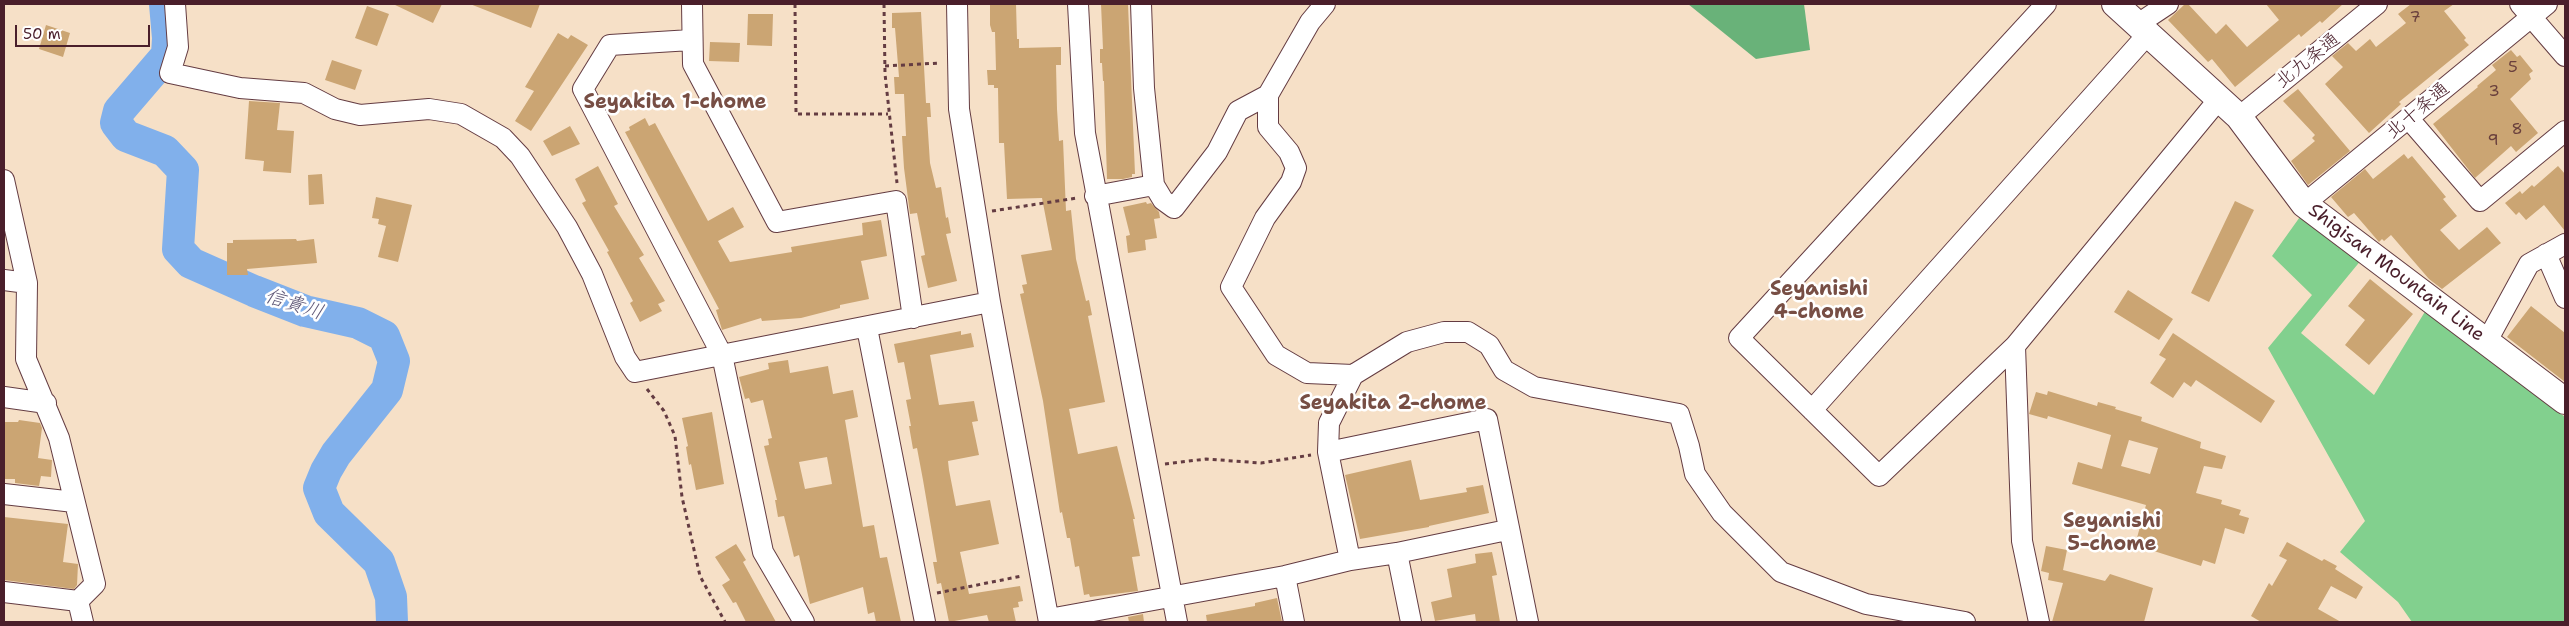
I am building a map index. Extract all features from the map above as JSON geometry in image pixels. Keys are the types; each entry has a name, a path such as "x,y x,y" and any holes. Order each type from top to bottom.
{"main road":[{"name":"Shigisan Mountain Line","path":"2115,4 2239,118 2304,204 2565,401"}],"street":[{"path":"175,4 178,47 170,74 240,88 304,93 335,109 360,115 429,109 461,114 503,138 520,156 567,227 592,274 625,357 635,372 867,328 990,302"},
{"path":"692,4 692,64 777,222 896,201 913,318"},
{"path":"957,4 959,108 990,302 1049,620 1285,576 1350,560 1397,554 1508,530"},
{"path":"1078,4 1085,133 1095,196 1177,622"},
{"path":"1141,4 1144,88 1154,185 1163,200 1174,208 1217,152 1238,111 1268,95"},
{"path":"1325,4 1310,22 1268,95 1268,127 1288,152 1296,168 1291,182 1265,218 1231,287 1276,355 1308,373 1353,375"},
{"path":"2046,4 1739,338 1880,476 2015,346 2219,99"},
{"path":"1812,410 2143,29 2168,4"},
{"name":"北九条通","path":"2239,118 2377,4"},
{"name":"北十条通","path":"2304,204 2409,119 2525,10 2547,4"},
{"path":"2525,10 2565,56"},
{"path":"691,40 610,45 583,89 722,356 763,552 804,622"},
{"path":"2409,119 2480,201 2565,131"},
{"path":"4,180 26,283 26,359 46,402 59,438 95,584 78,601"},
{"path":"1095,196 1154,185"},
{"path":"2487,342 2529,264 2565,244"},
{"path":"2546,254 2565,298"},
{"path":"4,280 26,283"},
{"path":"867,328 925,622"},
{"path":"1350,560 1328,452 1329,423 1353,375 1407,342 1444,332 1468,332 1490,345 1504,370 1534,387 1679,414 1695,474 1722,513 1781,572 1866,604 1964,622"},
{"path":"2015,346 2022,541 2039,622"},
{"path":"4,397 46,402"},
{"path":"1328,452 1486,420 1528,622"},
{"path":"4,494 74,502"},
{"path":"1397,554 1410,622"},
{"path":"1285,576 1294,622"},
{"path":"4,593 78,601"},
{"path":"78,601 83,622"}],"path":[{"path":"795,4 796,114 888,114"},
{"path":"884,4 884,66 888,114 898,187 896,201"},
{"path":"884,66 945,63"},
{"path":"990,211 1095,196"},
{"path":"635,372 664,411 675,436 682,497 700,576 725,622"},
{"path":"1148,466 1206,459 1261,463 1328,452"},
{"path":"920,596 1030,575"}],"green space":[{"path":"1688,4 1804,4 1810,50 1756,59"},
{"path":"2302,214 2362,259 2301,333 2374,395 2426,310 2565,417 2565,622 2412,622 2398,602 2340,552 2365,521 2268,348 2312,295 2272,256"}],"building":[{"path":"393,4 442,4 433,23"},
{"path":"470,4 540,4 531,28"},
{"path":"990,4 1016,4 1019,48 1061,47 1061,65 1056,65 1057,109 1059,141 1063,140 1066,211 1071,210 1076,259 1086,301 1089,300 1092,315 1088,316 1105,402 1069,409 1078,454 1117,446 1135,519 1133,519 1140,556 1132,557 1138,591 1090,597 1089,594 1084,595 1079,566 1075,567 1070,538 1067,538 1062,512 1060,513 1043,401 1020,294 1024,293 1022,285 1027,284 1021,255 1052,250 1042,198 1007,199 1004,143 999,143 998,88 994,88 994,85 988,85 987,70 996,70 995,32 992,32 990,25"},
{"path":"1101,4 1128,4 1135,174 1132,174 1132,177 1123,179 1107,179 1104,81 1102,63 1100,63 1100,49 1103,49"},
{"path":"2185,4 2188,4 2216,34 2226,24 2247,47 2279,20 2266,4 2343,4 2322,23 2320,21 2301,37 2299,34 2235,87 2212,59 2208,62 2168,20"},
{"path":"2411,4 2454,4 2444,11 2466,38 2464,40 2469,45 2399,102 2401,104 2369,133 2325,84 2343,67 2332,56 2348,43 2356,51 2370,39 2376,47 2406,23 2398,14"},
{"path":"367,6 389,14 377,46 355,38"},
{"path":"921,12 926,103 930,103 931,117 927,117 930,163 936,188 941,187 946,218 948,217 951,233 946,234 957,281 928,288 921,256 925,255 917,213 910,214 902,136 906,136 904,94 895,94 894,77 899,77 895,28 892,28 892,13"},
{"path":"748,14 773,14 772,46 747,45"},
{"path":"46,25 70,33 63,57 39,49"},
{"path":"558,33 568,39 571,35 588,45 531,131 515,121 534,91 525,87"},
{"path":"710,42 740,43 739,62 709,61"},
{"path":"2511,50 2517,57 2520,55 2533,71 2529,74 2531,79 2510,99 2538,133 2516,152 2511,146 2475,178 2433,124 2496,70 2492,65"},
{"path":"332,60 362,70 355,90 325,80"},
{"path":"2298,89 2350,151 2308,185 2291,161 2315,141 2312,138 2315,135 2283,101"},
{"path":"249,101 280,103 277,130 294,131 291,173 263,171 264,161 245,159"},
{"path":"645,118 649,126 655,123 708,221 733,207 744,227 718,241 730,262 792,252 791,247 863,235 862,223 881,220 887,256 861,261 869,299 840,305 840,308 801,318 762,321 761,318 722,330 716,310 719,309 625,132 630,130 629,127"},
{"path":"570,126 580,144 552,156 543,141"},
{"path":"2404,154 2408,159 2412,156 2446,197 2443,199 2457,216 2440,230 2459,250 2487,227 2501,243 2442,289 2429,279 2391,235 2384,241 2382,239 2379,242 2354,213 2348,217 2331,197 2365,169 2373,179"},
{"path":"598,166 618,204 614,206 644,255 639,258 665,301 658,304 662,311 640,322 630,303 633,301 607,252 609,251 582,203 586,201 575,179"},
{"path":"2558,166 2565,174 2565,231 2544,205 2526,220 2519,212 2516,215 2505,203 2520,191 2522,194 2532,185 2534,187"},
{"path":"322,174 324,204 309,205 308,175"},
{"path":"376,197 412,205 398,262 378,257 386,226 378,224 379,219 372,218"},
{"path":"2235,201 2254,210 2209,302 2191,293"},
{"path":"1146,202 1147,204 1151,203 1159,212 1160,218 1154,219 1157,238 1145,240 1146,250 1128,253 1126,236 1130,235 1123,207"},
{"path":"296,239 297,241 314,239 317,263 247,269 248,275 227,275 227,243 233,243 233,240"},
{"path":"2370,279 2413,314 2369,365 2345,345 2365,320 2348,306"},
{"path":"2128,290 2173,319 2159,340 2114,312"},
{"path":"2531,306 2565,333 2565,382 2507,337"},
{"path":"961,331 961,335 971,333 974,347 930,355 939,405 974,401 978,421 972,422 979,455 948,461 949,470 956,506 990,500 999,544 960,552 969,594 1020,586 1023,601 1018,602 1019,607 1013,608 1016,622 989,622 987,615 949,622 941,583 937,584 933,562 937,562 923,480 917,448 913,449 909,426 911,426 906,400 911,399 904,362 898,363 894,344"},
{"path":"2173,333 2275,401 2261,423 2196,380 2191,387 2184,382 2173,398 2150,383 2166,359 2159,355"},
{"path":"788,360 790,373 828,366 833,394 853,390 858,417 845,420 863,527 874,525 880,558 887,557 901,622 876,622 874,612 868,614 863,587 810,604 799,555 794,557 784,516 778,517 775,500 777,500 764,446 769,445 768,439 772,438 763,400 751,403 749,398 745,399 739,377 769,369 768,363","holes":["827,457 832,484 805,489 799,462"]},
{"path":"2048,391 2097,406 2098,402 2116,407 2115,409 2142,417 2141,421 2201,442 2200,448 2226,456 2222,469 2204,466 2196,493 2222,500 2221,504 2241,510 2239,515 2249,518 2244,534 2225,528 2215,564 2203,560 2201,566 2135,545 2146,505 2072,484 2078,462 2102,469 2111,435 2048,416 2047,419 2029,414 2036,392 2047,395","holes":["2129,440 2158,448 2150,474 2121,466"]},
{"path":"712,412 724,484 696,490 691,464 689,465 686,447 688,446 682,418"},
{"path":"19,420 40,423 42,428 38,458 52,460 51,477 41,476 39,486 15,483 15,479 4,479 4,422 18,422"},
{"path":"1411,460 1420,500 1467,492 1466,488 1483,485 1489,513 1429,527 1360,539 1345,475"},
{"path":"4,517 68,524 63,562 78,564 77,585 74,589 4,580"},
{"path":"2287,542 2322,561 2324,559 2337,566 2335,569 2363,587 2356,599 2331,586 2318,609 2341,622 2261,622 2251,616 2269,583 2272,586 2287,560 2279,556"},
{"path":"736,544 746,560 743,562 776,622 746,622 736,602 733,603 722,585 730,580 715,557"},
{"path":"2046,546 2067,550 2063,570 2105,581 2110,574 2153,588 2144,622 2052,622 2063,583 2048,580 2049,573 2041,571"},
{"path":"1492,552 1497,575 1492,576 1500,622 1476,622 1475,614 1435,621 1431,602 1452,597 1447,569 1476,563 1475,554"},
{"path":"1277,598 1282,622 1207,622 1206,615 1255,606 1255,603"},
{"path":"1143,614 1144,622 1129,622 1128,617"}],"waterway":[{"name":"信貴川","path":"165,4 168,38 167,55 119,111 116,123 126,136 165,151 183,170 178,249 191,263 254,291 305,311 358,323 384,336 394,361 387,390 336,454 319,488 329,513 379,562 391,597 392,622"}],"district":[{"name":"Seyakita 1-chome","path":"675,103"},
{"name":"Seyanishi 4-chome","path":"1819,302"},
{"name":"Seyakita 2-chome","path":"1393,404"},
{"name":"Seyanishi 5-chome","path":"2112,534"}]}
